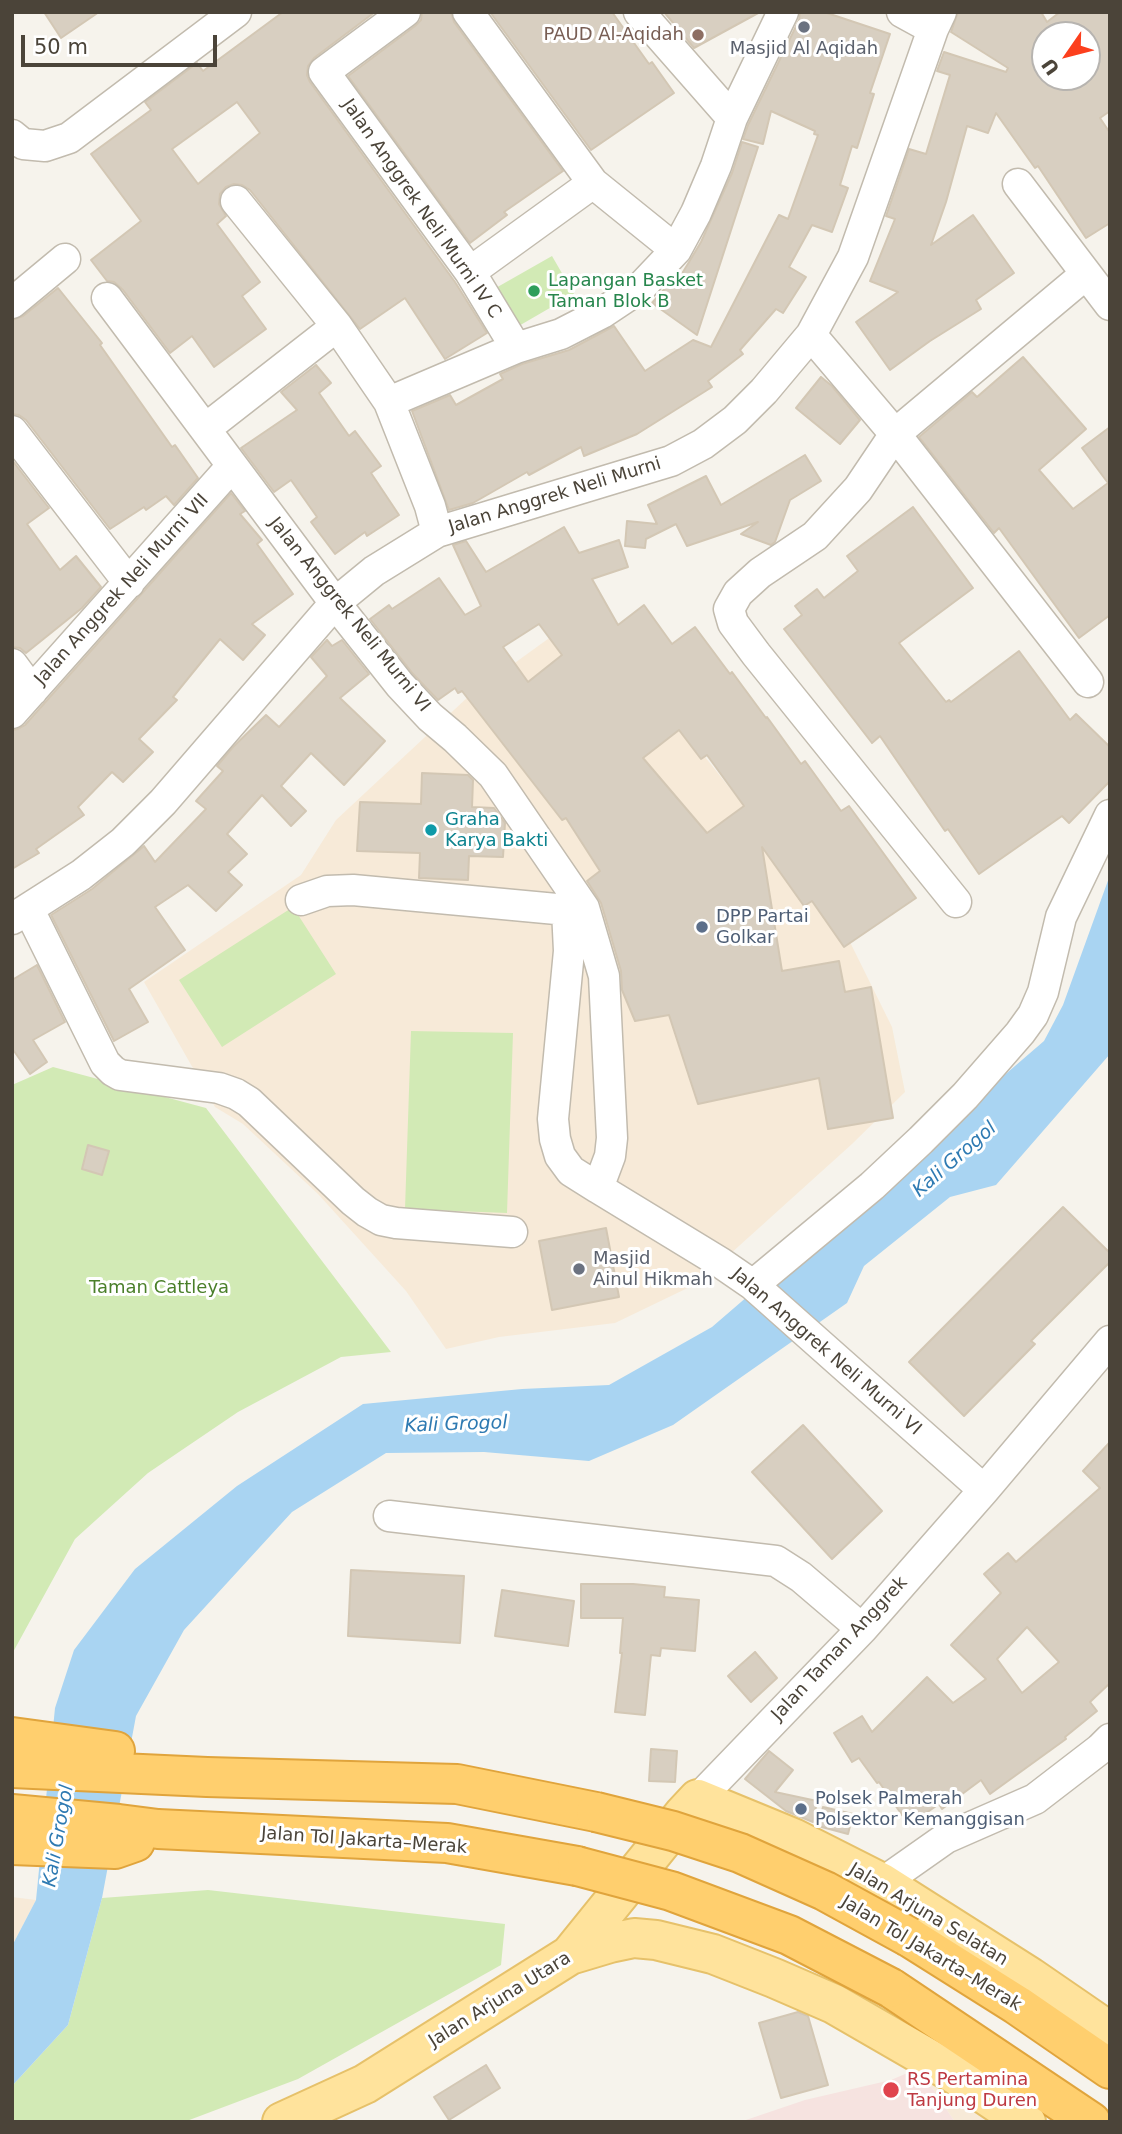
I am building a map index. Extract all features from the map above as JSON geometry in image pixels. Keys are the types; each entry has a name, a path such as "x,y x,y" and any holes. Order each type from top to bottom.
{"highway":[{"name":"Jalan Tol Jakarta–Merak","path":"16,1753 136,1763 160,1760 207,1777 457,1784 596,1812 673,1831 740,1853 825,1891 909,1937 1017,2005 1110,2069"},
{"path":"12,1814 117,1836"},
{"name":"Jalan Tol Jakarta–Merak","path":"117,1836 129,1845 158,1829 447,1843 577,1866 671,1891 789,1935 891,1988 1091,2122"},
{"path":"12,1845 117,1836"}],"main road":[{"name":"Jalan Arjuna Selatan","path":"698,1799 793,1838 882,1883 1030,1976 1110,2032"},
{"name":"Jalan Taman Anggrek","path":"570,1955 698,1799"},
{"name":"Jalan Arjuna Utara","path":"282,2122 365,2084 570,1955 634,1938 656,1940 713,1954 834,2004 950,2071 1026,2122"}],"street":[{"path":"12,135 23,144 45,146 69,138 236,12"},
{"name":"Jalan Anggrek Neli Murni IV C","path":"405,12 324,72 470,272 516,348"},
{"path":"468,12 593,183 676,250"},
{"path":"639,12 732,118"},
{"path":"389,402 516,348 561,334 602,313 641,287 676,250 696,213 732,118 783,12"},
{"path":"902,12 937,21"},
{"name":"Jalan Anggrek Neli Murni","path":"20,914 81,875 123,842 163,802 335,603 374,571 437,532 671,461 736,420 811,335 853,257 937,21"},
{"path":"470,272 593,183"},
{"path":"1018,184 1110,305"},
{"path":"236,201 337,326 389,402 430,506 437,532"},
{"path":"12,303 65,259"},
{"path":"956,902 756,654 733,623 729,609 738,593 760,573 815,536 858,489 895,434 1086,274"},
{"name":"Jalan Anggrek Neli Murni VI","path":"107,298 335,603 407,692 493,775 576,909 604,976 612,1138 610,1156 598,1188 754,1286 984,1490"},
{"path":"205,429 337,326"},
{"path":"811,335 895,434 1088,682"},
{"path":"12,431 129,583"},
{"name":"Jalan Anggrek Neli Murni VII","path":"12,713 232,466"},
{"path":"12,664 32,691"},
{"path":"754,1286 872,1186 911,1149 965,1096 1020,1033 1033,1015 1043,992 1061,917 1110,815"},
{"path":"301,900 327,891 353,891 576,909 569,951 553,1119 560,1156 571,1171 598,1188"},
{"path":"20,914 105,1063 113,1071 120,1075 219,1088 249,1101 353,1201 381,1220 512,1232"},
{"name":"Jalan Taman Anggrek","path":"698,1799 862,1629 1110,1341"},
{"path":"388,1516 776,1561 801,1577 862,1629"},
{"path":"882,1883 946,1838 1035,1799 1110,1739"}],"shaded area":[{"path":"588,610 846,934 892,1027 905,1092 852,1144 698,1283 615,1323 499,1337 446,1349 406,1291 318,1194 243,1124 215,1107 144,982 301,875 336,820 469,696"},
{"path":"12,1897 36,1900 12,1946"},
{"path":"919,2068 1000,2122 955,2122"},
{"name":"RS Pertamina Tanjung Duren","path":"919,2068 955,2122 740,2122 805,2100 891,2080"}],"green space":[{"name":"Lapangan Basket Taman Blok B","path":"552,256 574,294 517,327 494,289"},
{"path":"293,907 336,974 222,1047 179,980"},
{"path":"411,1031 513,1033 507,1213 405,1209"},
{"name":"Taman Cattleya","path":"53,1067 206,1108 391,1352 341,1357 238,1412 148,1473 75,1539 12,1654 12,1085"},
{"path":"208,1890 505,1924 501,1965 298,2079 184,2122 12,2122 12,2086 68,2025 102,1898"}],"water":[{"name":"Kali Grogol","path":"1110,875 1110,1054 996,1185 950,1197 864,1266 847,1303 673,1425 589,1461 484,1452 386,1453 292,1512 184,1630 136,1716 102,1898 68,2025 12,2086 12,1946 36,1900 55,1708 74,1650 135,1569 237,1486 363,1404 522,1389 609,1385 712,1327 1044,1041 1063,1005"}],"building":[{"path":"44,12 99,12 61,38"},
{"path":"283,12 375,12 314,58 308,66 307,75 455,282 487,333 445,359 405,298 360,329 250,190 234,184 226,187 220,194 219,204 226,216 217,224 260,282 242,296 266,329 214,367 192,336 170,353 123,290 114,282 107,281 91,260 141,221 91,154 151,110 145,102 197,63 203,71","holes":["237,102 260,133 198,184 172,149"]},
{"path":"422,12 451,12 454,22 563,171 504,212 507,215 470,243 348,76 415,26 421,20"},
{"path":"490,12 612,12 649,64 652,62 674,93 591,150"},
{"name":"PAUD Al-Aqidah","path":"664,12 760,12 694,48"},
{"path":"800,12 824,12 890,34 870,93 874,94 857,148 852,146 840,185 848,188 832,232 812,225 789,267 806,277 783,313 776,309 740,350 743,354 708,381 712,387 637,434 584,456 581,447 529,475 527,472 473,503 449,510 412,411 450,395 456,405 503,379 500,374 522,364 569,350 614,326 645,371 693,340 711,347 779,215 788,219 818,135 814,134 815,131 771,111 763,144 743,139 799,20"},
{"path":"958,12 1041,12 1046,21 1031,21 1031,91 1101,91 1101,21 1048,21 1060,12 1110,12 1110,111 1100,118 1110,133 1110,223 1086,238 1038,166 1035,168 996,113 988,133 967,126 931,245 973,215 1014,273 976,300 981,309 890,370 856,322 898,292 870,281 895,219 886,216 909,149 926,154 950,75 937,71 944,52 1006,72 1008,68 951,32"},
{"path":"742,142 758,147 697,335 652,303 677,275 680,277 701,242 732,173"},
{"path":"58,288 102,343 100,345 172,447 175,445 198,478 174,505 166,496 110,529 26,420 12,414 12,320 23,316"},
{"path":"1023,357 1086,429 1039,470 1073,509 1108,483 1082,448 1110,427 1110,615 1079,638 999,528 994,533 919,437 972,392 977,397"},
{"path":"316,365 331,383 319,393 349,436 355,431 381,466 371,473 399,515 367,536 365,532 335,554 311,522 317,517 291,480 274,492 241,448 297,410 281,392"},
{"path":"821,377 832,386 860,420 840,444 796,408"},
{"path":"805,455 821,481 790,500 775,542 771,545 741,534 758,522 687,546 676,524 646,539 645,548 625,546 627,521 657,524 648,505 706,476 721,505"},
{"path":"12,460 49,508 27,524 60,570 76,556 101,587 82,608 26,653 20,648 12,647"},
{"path":"231,493 245,511 240,514 262,540 257,544 293,594 252,624 265,635 243,660 220,639 173,697 177,700 139,739 153,752 123,782 112,772 78,807 84,815 36,849 39,853 12,869 12,730 25,725"},
{"path":"913,507 973,588 899,643 946,702 951,702 1019,651 1070,720 1076,714 1110,747 1110,781 1069,823 1062,816 979,874 948,829 945,831 880,736 872,743 784,629 802,615 795,606 817,589 824,598 858,571 847,556"},
{"path":"564,527 579,553 619,540 628,567 592,579 618,625 644,605 672,644 695,627 801,764 805,761 841,811 849,806 916,898 844,947 812,901 804,906 762,847 782,971 839,961 845,992 871,987 893,1118 828,1129 819,1078 698,1104 669,1015 635,1021 622,990 621,971 601,903 587,881 600,871 566,818 562,820 462,691 458,693 455,688 438,700 413,674 370,619 389,605 392,609 439,578 465,615 481,606 453,545 466,541 486,572","holes":["539,624 562,655 528,682 503,647","679,730 701,759 707,755 744,806 707,833 643,758"]},
{"path":"327,640 332,646 342,640 369,674 340,698 385,741 344,785 311,753 281,786 306,811 291,826 262,795 227,834 247,854 228,872 242,885 216,911 188,885 155,907 185,950 129,989 148,1022 114,1041 51,915 92,889 144,846 155,862 206,809 196,801 223,771 217,766 233,747 266,715 279,727 327,676 311,657"},
{"name":"Graha Karya Bakti","path":"422,773 468,775 473,780 472,807 494,808 505,823 503,857 469,856 468,880 419,878 420,853 357,851 360,802 421,804"},
{"path":"37,965 65,1022 33,1040 47,1062 30,1074 14,1051 12,1052 12,980"},
{"path":"88,1145 109,1151 102,1175 82,1169"},
{"path":"1063,1207 1110,1253 1110,1262 1031,1341 1035,1344 964,1416 909,1362"},
{"name":"Masjid Ainul Hikmah","path":"606,1228 619,1297 552,1310 539,1241"},
{"path":"803,1425 882,1511 832,1559 752,1472"},
{"path":"1110,1442 1110,1683 1090,1702 1097,1711 1065,1737 1066,1739 990,1794 981,1780 942,1809 939,1804 909,1825 859,1758 852,1762 834,1733 862,1716 872,1732 927,1677 953,1703 986,1679 951,1645 1001,1593 984,1574 1008,1553 1016,1562 1100,1488 1083,1471","holes":["1027,1627 1059,1662 1022,1693 997,1659"]},
{"path":"351,1570 464,1576 460,1643 348,1636"},
{"path":"581,1584 665,1587 664,1597 699,1600 695,1651 661,1648 660,1656 651,1655 645,1715 615,1712 623,1618 581,1618"},
{"path":"502,1590 574,1601 568,1646 495,1636"},
{"path":"755,1652 777,1678 751,1702 728,1676"},
{"path":"651,1749 677,1751 675,1782 649,1781"},
{"path":"769,1751 793,1770 775,1792 817,1801 813,1822 786,1811 745,1779"},
{"path":"823,1807 853,1814 848,1834 818,1826"},
{"path":"798,2012 808,2016 828,2085 781,2098 759,2023"},
{"path":"486,2065 500,2088 449,2120 434,2097"}],"place":[{"name":"Masjid Al Aqidah","path":"804,27"},
{"name":"PAUD Al-Aqidah","path":"698,35"},
{"name":"Lapangan Basket Taman Blok B","path":"534,291"},
{"name":"Graha Karya Bakti","path":"431,830"},
{"name":"DPP Partai Golkar","path":"702,927"},
{"name":"Masjid Ainul Hikmah","path":"579,1269"},
{"name":"Polsek Palmerah Polsektor Kemanggisan","path":"801,1809"},
{"name":"RS Pertamina Tanjung Duren","path":"891,2090"}]}
